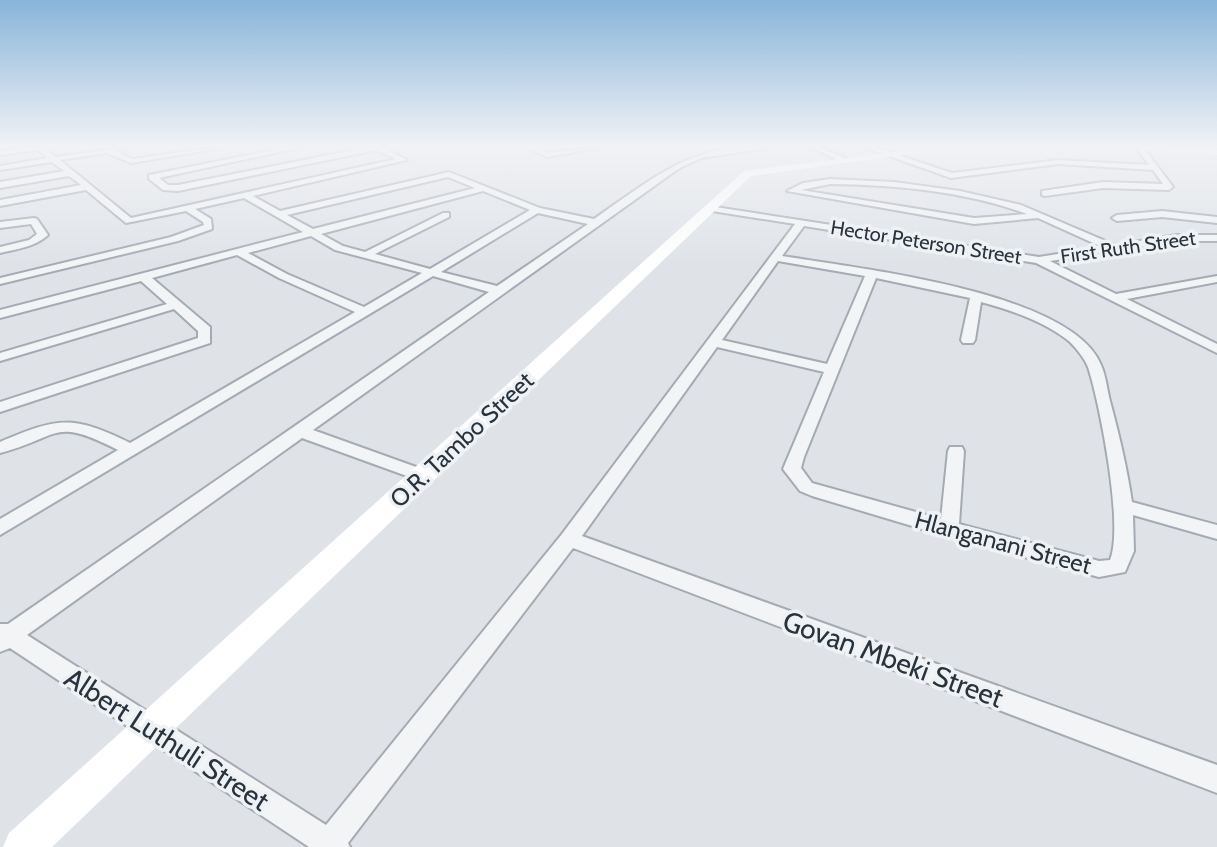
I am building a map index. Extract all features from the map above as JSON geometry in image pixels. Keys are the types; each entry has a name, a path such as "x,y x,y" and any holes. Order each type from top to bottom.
{"street":[{"path":"0,203 86,187 126,220 288,187"},
{"path":"164,187 185,187"},
{"path":"278,214 393,187"},
{"path":"480,187 537,210 593,222"},
{"path":"3,636 646,187"},
{"name":"O.R. Tambo Street","path":"23,847 734,187"},
{"path":"799,187 791,191 974,221 1037,216"},
{"path":"902,187 981,197 1037,216 1113,248"},
{"path":"1045,193 1092,187"},
{"path":"0,314 484,188"},
{"path":"247,196 309,232 364,256 497,290"},
{"name":"Hector Peterson Street","path":"712,208 1039,260 1217,349"},
{"path":"0,281 174,239 203,231 211,225 189,209"},
{"path":"0,528 427,272 537,210"},
{"path":"1117,218 1162,214 1217,220"},
{"path":"364,256 446,215"},
{"path":"0,225 34,221 43,235 33,242 0,250"},
{"path":"332,845 569,539 801,223"},
{"name":"First Ruth Street","path":"1039,260 1177,238 1217,238"},
{"path":"174,239 177,267"},
{"path":"237,251 283,276 363,311"},
{"name":"Hlanganani Street","path":"777,258 976,296 1021,309 1074,338 1090,354 1125,506 1123,560 1111,569 949,530 818,492 794,475 795,457 871,276"},
{"path":"0,407 205,340 207,333 144,277"},
{"path":"1114,298 1217,279"},
{"path":"968,340 976,296"},
{"path":"0,357 176,305"},
{"path":"715,343 830,369"},
{"path":"0,448 45,429 73,424 130,450"},
{"path":"299,431 424,476"},
{"path":"949,530 956,451"},
{"path":"1125,506 1217,532"},
{"name":"Govan Mbeki Street","path":"569,539 1217,779"},
{"name":"Albert Luthuli Street","path":"3,636 332,845"}]}
